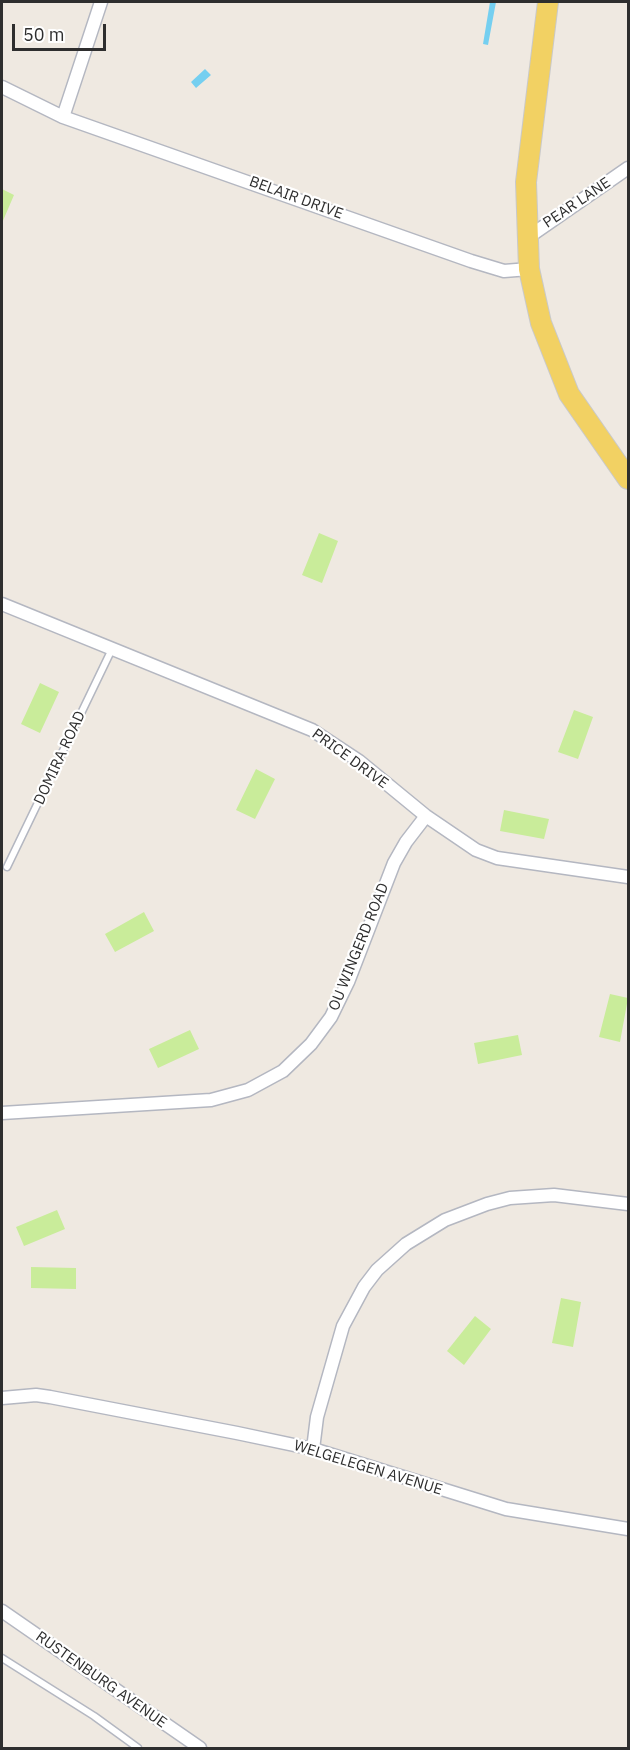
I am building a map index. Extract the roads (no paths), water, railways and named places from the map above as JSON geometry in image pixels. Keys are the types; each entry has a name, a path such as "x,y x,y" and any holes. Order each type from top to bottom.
{"main road":[{"path":"548,2 526,182 529,269 541,323 569,394 628,479"}],"street":[{"path":"63,117 101,2"},
{"name":"BELAIR DRIVE","path":"2,87 63,117 471,261 504,271 529,269"},
{"name":"PEAR LANE","path":"527,238 628,168"},
{"name":"PRICE DRIVE","path":"2,604 312,730 359,761 460,841 487,855 628,877"},
{"name":"OU WINGERD ROAD","path":"2,1113 211,1101 248,1090 283,1071 311,1044 331,1017 348,982 394,863 415,828 426,816"},
{"path":"313,1449 317,1417 343,1326 364,1287 378,1270 406,1244 445,1220 510,1198 554,1196 628,1204"},
{"name":"WELGELEGEN AVENUE","path":"2,1398 36,1395 50,1397 313,1449 506,1509 628,1529"},
{"name":"RUSTENBURG AVENUE","path":"2,1611 200,1749"}],"lane":[{"name":"DOMIRA ROAD","path":"7,867 113,649"},
{"path":"2,1658 94,1716 138,1749"}],"water":[{"path":"490,2 496,2 488,45 483,44"},
{"path":"205,69 211,75 196,88 191,82"}]}
